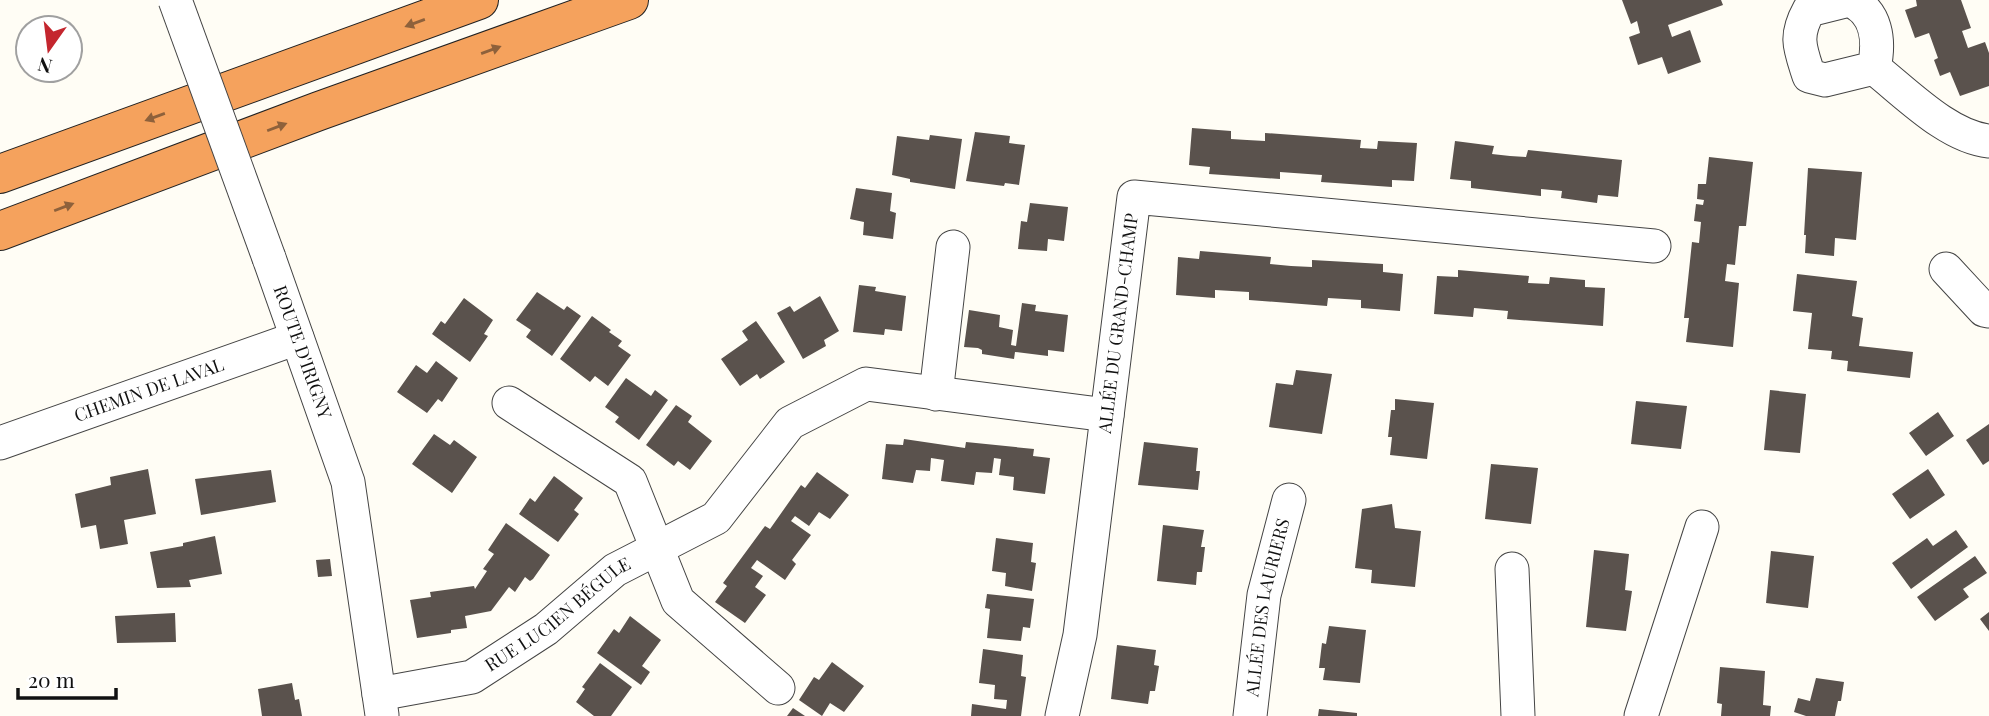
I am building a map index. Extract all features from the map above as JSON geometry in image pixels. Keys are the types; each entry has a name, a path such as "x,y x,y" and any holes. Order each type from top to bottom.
{"highway":[{"path":"0,174 479,0"},
{"path":"0,232 319,111 629,0"}],"street":[{"name":"ROUTE D'IRIGNY","path":"175,0 348,482 381,705"},
{"path":"1874,68 1942,122 1978,140 1989,141"},
{"name":"ALLÉE DU GRAND-CHAMP","path":"1062,716 1080,635 1133,197 1654,246"},
{"path":"936,394 953,247"},
{"path":"1946,269 1984,310 1989,311"},
{"name":"CHEMIN DE LAVAL","path":"0,443 297,338"},
{"name":"RUE LUCIEN BÉGULE","path":"381,705 472,677 546,629 615,570 716,518 790,423 866,384 1107,415"},
{"path":"509,403 630,481 678,601 778,688"},
{"name":"ALLÉE DES LAURIERS","path":"1250,716 1264,595 1289,500"},
{"path":"1640,716 1702,527"},
{"path":"1512,569 1518,716"}],"building":[{"path":"1622,0 1721,0 1723,5 1668,25 1672,37 1690,30 1701,62 1668,74 1662,57 1638,65 1629,37 1640,33 1637,21 1631,24"},
{"path":"1916,0 1961,0 1971,28 1962,31 1968,48 1985,42 1989,53 1989,86 1960,96 1950,72 1940,76 1934,60 1938,58 1929,33 1915,38 1905,10 1917,6"},
{"path":"1192,128 1231,131 1231,139 1265,141 1265,133 1361,140 1360,148 1377,149 1378,141 1417,143 1414,181 1392,180 1392,187 1321,182 1322,175 1280,172 1280,179 1209,174 1210,167 1189,165"},
{"path":"975,132 1010,136 1009,143 1025,145 1019,185 1005,183 1004,186 966,181"},
{"path":"930,135 962,139 955,189 910,182 910,179 892,175 897,136 929,140"},
{"path":"1455,141 1494,146 1492,154 1526,157 1528,150 1622,160 1618,197 1598,195 1597,203 1561,198 1562,191 1541,189 1541,196 1471,188 1471,181 1450,179"},
{"path":"1709,157 1753,162 1746,226 1739,226 1735,265 1727,264 1725,281 1739,283 1733,347 1686,342 1689,318 1684,318 1692,242 1699,243 1701,222 1694,221 1696,204 1703,205 1704,200 1697,199 1698,184 1706,184"},
{"path":"1808,168 1862,172 1856,240 1835,238 1834,256 1805,253"},
{"path":"856,188 892,193 890,211 896,213 893,239 863,235 864,222 850,219"},
{"path":"1030,203 1068,207 1064,241 1048,239 1047,251 1018,249 1021,221 1027,222"},
{"path":"1200,251 1271,257 1270,264 1291,266 1312,267 1312,260 1383,264 1383,272 1403,274 1400,311 1361,308 1361,300 1328,298 1327,306 1249,300 1249,292 1215,290 1215,298 1176,295 1178,257 1199,259"},
{"path":"1458,270 1529,276 1528,283 1549,284 1550,277 1585,280 1585,287 1605,288 1603,326 1507,319 1508,311 1474,308 1473,317 1434,314 1437,276 1458,277"},
{"path":"1797,274 1857,281 1852,316 1863,318 1859,346 1913,352 1910,378 1847,371 1848,361 1831,359 1832,351 1808,349 1812,313 1793,311"},
{"path":"859,285 876,287 875,291 906,296 902,331 885,329 884,335 853,332"},
{"path":"537,292 564,310 567,306 581,316 552,356 526,337 531,330 516,320"},
{"path":"820,296 839,331 824,340 826,346 803,359 777,313 790,306 794,312"},
{"path":"464,298 493,320 484,334 488,336 470,362 432,334 441,321 445,324"},
{"path":"1022,303 1036,305 1035,311 1068,315 1064,352 1048,350 1048,356 1015,352 1014,359 982,354 982,350 978,348 964,347 969,310 1000,315 999,327 1013,330 1011,345 1016,346"},
{"path":"592,316 622,341 618,346 631,355 608,386 595,376 590,382 560,359"},
{"path":"756,321 785,362 760,379 757,374 740,386 721,359 748,340 742,331"},
{"path":"436,361 458,378 442,402 438,399 427,413 397,392 416,365 427,373"},
{"path":"1296,370 1332,374 1322,434 1269,427 1276,383 1293,385"},
{"path":"626,378 651,396 655,390 668,400 639,440 615,422 619,417 605,407"},
{"path":"1770,390 1806,394 1800,453 1764,450"},
{"path":"1395,399 1434,403 1427,459 1390,455 1392,437 1388,437"},
{"path":"1636,401 1687,406 1681,449 1631,444"},
{"path":"676,405 692,416 688,422 712,441 690,470 678,461 674,466 646,445"},
{"path":"1938,412 1954,436 1926,456 1909,433"},
{"path":"1989,424 1989,461 1983,465 1966,440"},
{"path":"434,434 450,445 454,440 477,457 452,493 412,464"},
{"path":"904,439 965,448 966,442 1034,449 1033,456 1050,458 1045,494 1013,490 1014,477 999,475 1001,459 994,458 992,473 976,472 974,485 941,481 944,460 931,458 930,471 916,470 913,483 882,479 886,444 903,445"},
{"path":"1144,442 1198,448 1198,490 1138,485"},
{"path":"1491,464 1538,468 1531,524 1485,519"},
{"path":"148,469 156,514 124,520 128,544 100,549 96,525 81,528 75,494 111,485 110,477"},
{"path":"1928,469 1945,495 1910,519 1892,494"},
{"path":"271,470 276,502 201,515 195,479"},
{"path":"817,472 849,495 830,519 819,512 809,526 795,516 791,521 811,535 792,560 796,564 785,580 757,560 751,568 763,576 755,587 766,595 745,623 715,602 727,586 723,583 765,526 770,529 801,485 805,488"},
{"path":"554,476 583,498 574,510 579,514 558,542 519,514 530,498 535,502"},
{"path":"1392,504 1395,528 1421,531 1415,587 1371,583 1372,570 1355,568 1362,509"},
{"path":"506,523 550,555 533,579 530,581 525,577 515,592 509,587 491,611 465,616 467,628 417,638 410,600 431,597 430,592 474,586 475,589 487,571 483,569 494,554 488,550"},
{"path":"1163,525 1204,530 1201,547 1205,547 1202,572 1197,572 1196,585 1157,581"},
{"path":"1956,530 1968,547 1911,589 1892,563 1927,538 1933,546"},
{"path":"215,536 222,574 189,580 191,587 157,588 150,552"},
{"path":"996,538 1033,543 1031,562 1036,563 1032,591 1005,586 1006,573 992,571"},
{"path":"1594,550 1629,554 1625,590 1632,591 1626,631 1586,627"},
{"path":"1771,551 1814,556 1808,608 1766,603"},
{"path":"1975,556 1987,573 1963,589 1969,597 1935,621 1917,597"},
{"path":"330,559 332,576 318,577 316,560"},
{"path":"987,594 1034,599 1030,628 1023,627 1021,641 987,638 990,609 985,608"},
{"path":"1989,612 1989,631 1980,619"},
{"path":"175,613 176,642 117,643 115,616"},
{"path":"630,616 661,640 642,666 650,672 641,685 597,653 614,629 619,633"},
{"path":"1329,626 1366,630 1360,683 1323,680 1325,668 1319,668 1322,643 1326,644"},
{"path":"1117,645 1156,650 1154,665 1159,666 1155,691 1150,691 1148,704 1111,699"},
{"path":"983,649 1023,655 1021,676 1026,677 1021,716 971,716 972,704 1006,709 1007,700 994,699 995,685 979,683"},
{"path":"832,662 864,686 844,712 830,703 822,716 799,700 814,677 819,680"},
{"path":"600,663 632,687 611,716 594,716 576,702 585,689 582,687"},
{"path":"1720,667 1765,671 1763,705 1771,706 1770,716 1721,716 1722,704 1717,703"},
{"path":"1816,678 1844,682 1835,716 1806,716 1794,712 1798,698 1810,701"},
{"path":"292,683 302,716 262,716 258,689"},
{"path":"793,708 805,716 787,716"},
{"path":"1319,709 1357,713 1357,716 1318,716"}]}
